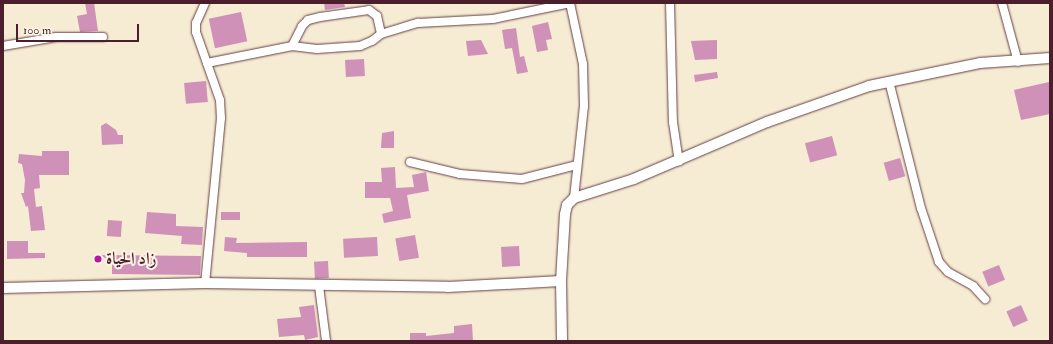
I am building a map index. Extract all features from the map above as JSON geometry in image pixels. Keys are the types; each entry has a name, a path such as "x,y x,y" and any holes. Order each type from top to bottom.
{"street":[{"path":"204,3 196,23 196,32 220,100 221,118 205,283"},
{"path":"207,63 292,46 344,48 372,41 381,34 418,23 493,19 570,3 583,64 584,106 574,198"},
{"path":"670,3 673,122 679,162"},
{"path":"1002,3 1018,62"},
{"path":"292,46 302,26 308,20 369,10 377,16 381,34"},
{"path":"3,46 56,37 103,37"},
{"path":"562,341 561,281 565,214 567,205 574,198 679,162 803,108 889,81 980,63 1018,62 1050,58"},
{"path":"889,81 921,208 939,262 948,272 973,286 985,299"},
{"path":"410,162 460,174 522,179 577,164"},
{"path":"3,288 205,283 448,287 561,281"},
{"path":"319,286 326,341"}],"building":[{"path":"85,3 94,3 98,31 80,32 77,16 87,14"},
{"path":"324,3 344,3 345,7 325,10"},
{"path":"241,12 247,41 215,48 209,19"},
{"path":"548,22 552,39 546,40 548,50 537,52 532,26"},
{"path":"516,28 520,57 524,56 528,72 517,74 512,48 505,49 502,30"},
{"path":"481,40 488,54 468,56 466,41"},
{"path":"717,40 717,59 695,60 691,41"},
{"path":"364,59 365,76 346,77 345,60"},
{"path":"717,72 718,78 695,82 694,75"},
{"path":"206,81 208,102 186,104 184,83"},
{"path":"1049,82 1050,114 1021,120 1014,90"},
{"path":"106,123 116,130 118,135 123,135 123,144 102,145 101,126"},
{"path":"394,131 394,148 381,148 382,133"},
{"path":"832,136 837,155 810,163 805,143"},
{"path":"42,151 69,151 69,175 39,175 40,188 34,189 36,207 42,206 45,230 31,231 28,206 26,207 21,193 24,193 25,180 22,164 18,163 19,154 42,156"},
{"path":"900,158 905,176 889,181 884,163"},
{"path":"395,167 396,188 414,187 412,175 426,172 429,191 407,195 411,218 384,223 382,214 393,211 390,198 365,198 365,182 382,182 381,168"},
{"path":"147,212 176,214 176,226 203,227 202,245 181,244 182,236 145,233"},
{"path":"221,212 240,212 240,220 221,220"},
{"path":"108,220 122,221 121,237 107,236"},
{"path":"415,235 419,258 399,261 395,238"},
{"path":"225,237 237,238 236,243 307,242 307,257 247,257 247,253 224,251"},
{"path":"377,237 378,256 344,258 343,239"},
{"path":"7,241 28,241 28,253 45,253 45,258 7,259"},
{"path":"519,246 520,266 502,267 501,247"},
{"path":"100,255 201,256 200,275 112,274 112,262"},
{"path":"328,261 329,278 315,279 314,262"},
{"path":"999,265 1005,280 988,287 982,272"},
{"path":"314,305 318,337 305,340 304,335 279,337 277,319 301,317 299,307"},
{"path":"1021,305 1028,321 1013,327 1006,312"},
{"path":"472,324 473,341 410,341 410,333 426,333 426,336 454,333 454,326"}],"place":[{"name":"زاد الحياة","path":"98,259"}]}
